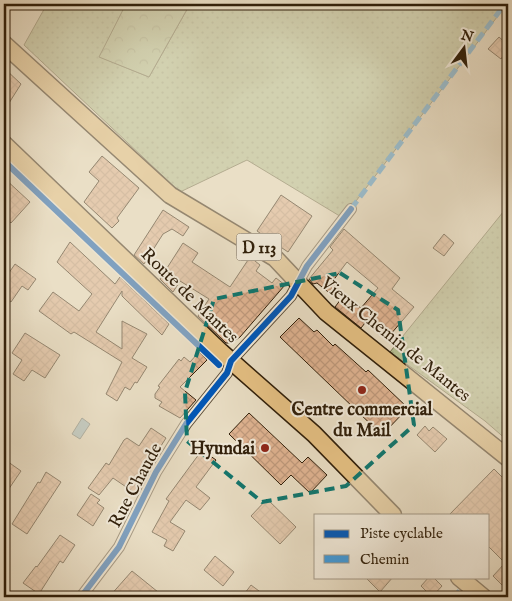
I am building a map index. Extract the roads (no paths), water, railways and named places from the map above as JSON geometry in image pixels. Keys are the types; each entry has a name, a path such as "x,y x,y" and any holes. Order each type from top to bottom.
{"main road":[{"name":"Vieux Chemin de Mantes","path":"4,44 89,124 170,195 275,258 326,312 508,458"},
{"name":"Route de Mantes","path":"4,144 231,362 314,434 393,514"},
{"path":"460,578 483,597"}],"street":[{"name":"Rue Chaude","path":"81,597 120,547 156,472 186,424 227,373 231,362 291,296 297,281 351,209"}],"water":[{"path":"82,418 90,424 80,439 72,434"}],"place":[{"name":"Centre commercial du Mail","path":"362,390"},
{"name":"Hyundai","path":"265,448"}]}
